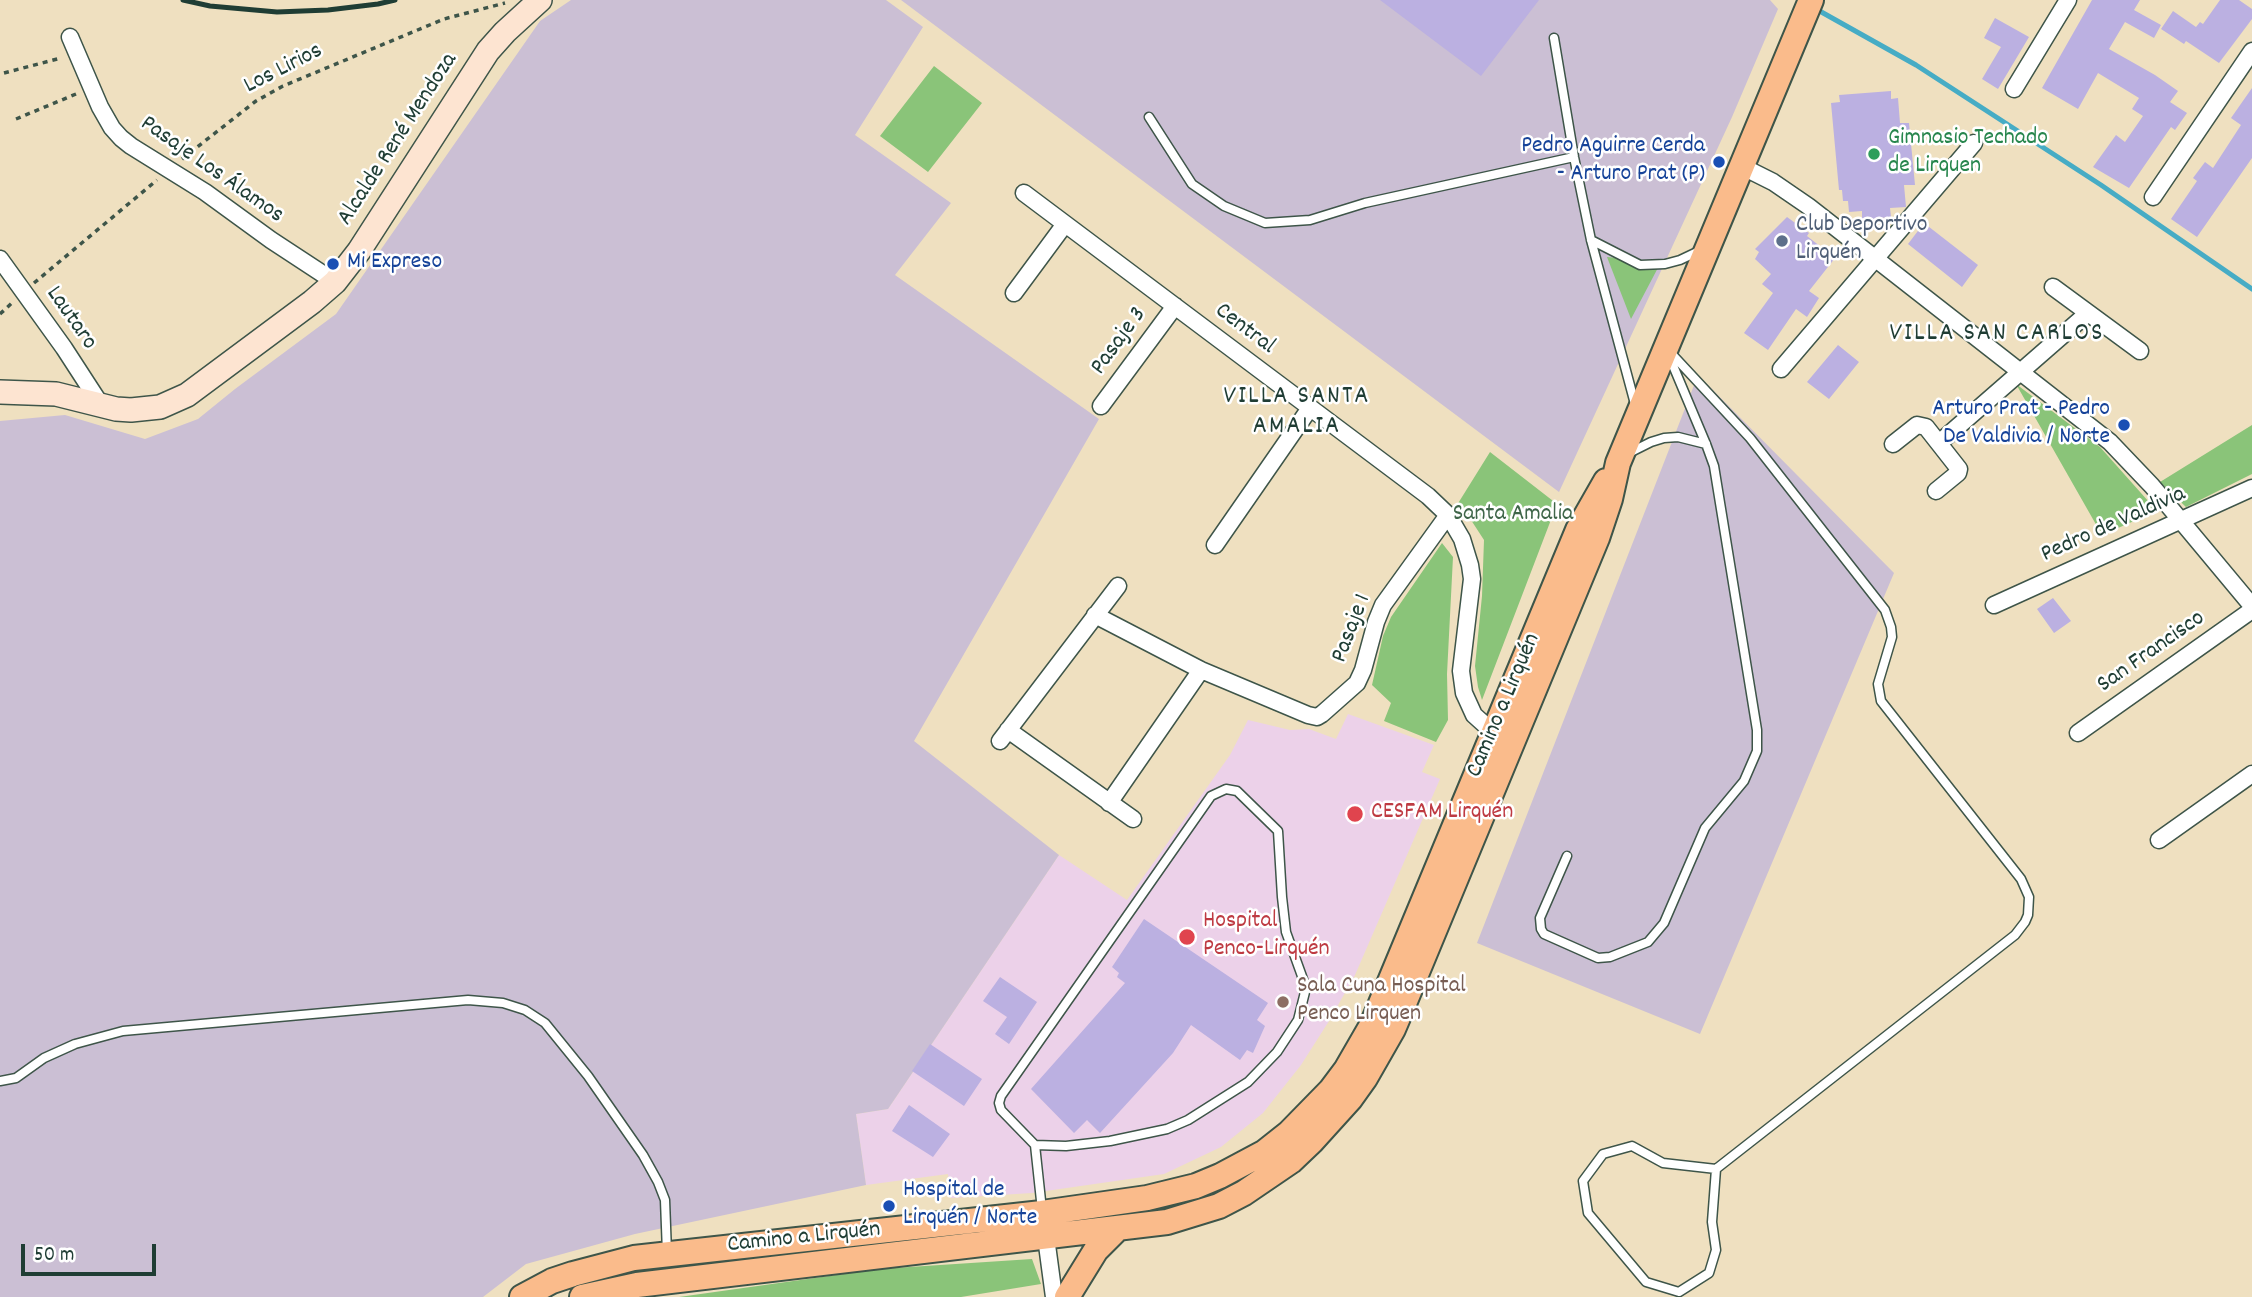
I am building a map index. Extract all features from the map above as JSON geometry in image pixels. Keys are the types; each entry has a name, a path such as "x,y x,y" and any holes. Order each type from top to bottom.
{"main road":[{"name":"Camino a Lirquén","path":"582,1297 637,1285 1167,1222 1193,1215 1244,1193 1284,1167 1312,1141 1350,1099 1393,1029 1604,519 1618,463 1811,0"},
{"name":"Camino a Lirquén","path":"522,1297 552,1281 601,1265 667,1254 1042,1213 1147,1198 1196,1186 1265,1152 1311,1112 1346,1070 1372,1025 1578,530 1618,463"},
{"path":"1067,1297 1096,1250 1116,1230"}],"street":[{"name":"Alcalde René Mendoza","path":"0,392 56,394 116,409 146,410 187,396 335,282 374,229 488,51 540,0"},
{"path":"2014,89 2068,0"},
{"name":"Pasaje Los Álamos","path":"70,37 105,118 121,138 335,282"},
{"path":"2153,197 2252,51"},
{"path":"1781,369 1974,143"},
{"path":"1741,166 1791,194 2110,442 2181,520 2252,608"},
{"name":"Central","path":"1024,193 1428,496 1448,515 1462,538 1471,565 1472,579 1461,671 1464,693 1474,715 1494,733"},
{"path":"1014,293 1065,224"},
{"name":"Lautaro","path":"0,259 102,405"},
{"path":"2053,287 2140,351"},
{"name":"Pasaje 3","path":"1101,406 1175,306"},
{"path":"1939,443 2088,313"},
{"path":"1215,545 1310,408"},
{"path":"1893,444 1919,424 1926,427 1959,471 1936,491"},
{"name":"Pedro de Valdivia","path":"1994,605 2252,488"},
{"name":"Pasaje 1","path":"1201,670 1308,715 1322,715 1357,683 1383,606 1448,515"},
{"path":"1118,586 1004,736 1133,819"},
{"name":"San Francisco","path":"2078,733 2252,608"},
{"path":"1095,615 1201,670 1109,803"},
{"path":"2159,840 2252,774"},
{"path":"1042,1213 1054,1297"}],"lane":[{"path":"1554,38 1591,240 1638,415"},
{"path":"1149,117 1192,184 1224,206 1265,223 1310,220 1365,203 1574,157"},
{"path":"1591,240 1640,265 1665,264 1680,260 1708,246"},
{"path":"1567,856 1540,918 1544,934 1598,958 1610,957 1648,942 1664,923 1705,828 1744,781 1757,751 1757,730 1714,466 1665,348"},
{"path":"1665,348 1750,438 1885,610 1892,637 1878,684 1881,701 2021,879 2029,897 2028,915 2015,934 1716,1170 1664,1163 1632,1146 1603,1154 1583,1181 1588,1213 1646,1282 1679,1292 1709,1273 1713,1262 1716,1250 1712,1222 1716,1170"},
{"path":"1618,463 1639,447 1664,438 1693,439 1706,444"},
{"path":"1035,1145 1066,1146 1110,1141 1167,1129 1188,1120 1248,1082 1277,1052 1298,1020 1305,992 1286,932 1278,831 1237,790 1226,789 1211,796 1001,1096 1001,1110 1035,1145 1042,1213"},
{"path":"0,1081 16,1078 44,1058 75,1044 123,1031 468,1000 503,1003 525,1010 545,1023 588,1076 643,1155 665,1200 667,1254"}],"path":[{"name":"Los Lirios","path":"0,314 169,170 256,101 282,86 444,19 510,2"},
{"path":"4,73 77,53"},
{"path":"16,119 91,88"}],"shaded area":[{"path":"571,0 886,0 923,27 855,135 951,203 895,275 1099,419 914,741 1059,855 888,1109 856,1114 866,1185 635,1234 526,1264 483,1297 0,1297 0,421 65,415 145,439 198,419 336,314 540,21"},
{"path":"901,0 1770,0 1778,9 1732,117 1559,492"},
{"path":"1698,375 1894,573 1700,1034 1477,943"},
{"name":"Hospital Penco-Lirquén","path":"1348,714 1434,745 1422,772 1440,779 1355,975 1301,1065 1263,1113 1221,1147 1164,1174 1032,1193 951,1198 948,1174 866,1185 856,1114 888,1109 1059,855 1127,900 1230,755 1248,720 1290,730 1309,729 1336,739"}],"green space":[{"path":"934,66 982,103 928,172 880,136"},
{"path":"1607,257 1661,262 1631,319"},
{"path":"2016,384 2100,447 2157,511 2102,535"},
{"path":"2252,425 2252,474 2186,507 2160,482"},
{"name":"Santa Amalia","path":"1490,452 1557,504 1482,700 1475,666 1484,540 1457,505"},
{"path":"1442,543 1453,557 1447,674 1448,720 1436,742 1384,721 1391,703 1372,685 1383,636 1391,617"},
{"path":"1032,1259 1041,1284 961,1297 679,1297 879,1269"}],"building":[{"path":"1380,0 1539,0 1481,76"},
{"path":"2092,0 2140,0 2134,10 2161,25 2154,38 2125,22 2109,49 2178,91 2170,102 2187,113 2175,130 2171,127 2129,188 2093,167 2116,135 2125,142 2143,116 2132,109 2139,98 2098,73 2078,109 2042,88"},
{"path":"2220,0 2239,0 2252,9 2252,19 2219,63 2186,41 2184,44 2161,29 2173,11 2196,27 2200,22 2203,24"},
{"path":"1995,18 2029,37 1998,89 1982,79 2001,47 1984,38"},
{"path":"2252,88 2252,158 2197,237 2171,219 2197,181 2193,178 2205,162 2213,168 2241,125 2231,118"},
{"name":"Gimnasio Techado de Lirquen","path":"1891,91 1891,99 1898,98 1900,123 1909,123 1915,185 1904,185 1906,207 1890,208 1891,217 1862,220 1862,211 1849,212 1848,201 1843,201 1842,190 1839,190 1831,103 1840,102 1839,95"},
{"path":"1787,217 1809,233 1807,236 1835,258 1809,291 1819,298 1807,317 1796,309 1768,350 1744,333 1773,293 1762,284 1771,274 1755,259 1759,252 1755,249"},
{"path":"1924,223 1978,265 1962,287 1908,244"},
{"path":"1838,345 1859,362 1829,399 1807,382"},
{"path":"2053,598 2071,621 2054,633 2037,609"},
{"path":"1144,919 1268,1003 1257,1020 1265,1026 1253,1053 1247,1050 1240,1060 1191,1025 1173,1053 1100,1133 1087,1120 1074,1133 1031,1089 1125,983 1117,977 1119,973 1112,967"},
{"path":"1000,977 1037,1002 1009,1044 995,1034 1007,1017 983,1001"},
{"path":"930,1044 982,1079 964,1106 912,1071"},
{"path":"909,1105 950,1134 933,1157 892,1131"}],"waterway":[{"path":"1816,9 1916,65 2101,185 2252,289"}],"railway":[{"path":"183,0 210,6 277,12 328,10 395,0"}],"place":[{"name":"Gimnasio Techado de Lirquen","path":"1874,154"},
{"name":"Pedro Aguirre Cerda - Arturo Prat (P)","path":"1719,162"},
{"name":"Club Deportivo Lirquén","path":"1782,241"},
{"name":"Mi Expreso","path":"333,264"},
{"name":"Arturo Prat - Pedro De Valdivia / Norte","path":"2124,425"},
{"name":"CESFAM Lirquén","path":"1355,814"},
{"name":"Hospital Penco-Lirquén","path":"1187,937"},
{"name":"Sala Cuna Hospital Penco Lirquen","path":"1283,1002"},
{"name":"Hospital de Lirquén / Norte","path":"889,1206"}],"district":[{"name":"VILLA SAN CARLOS","path":"1997,335"},
{"name":"VILLA SANTA AMALIA","path":"1297,413"}]}
